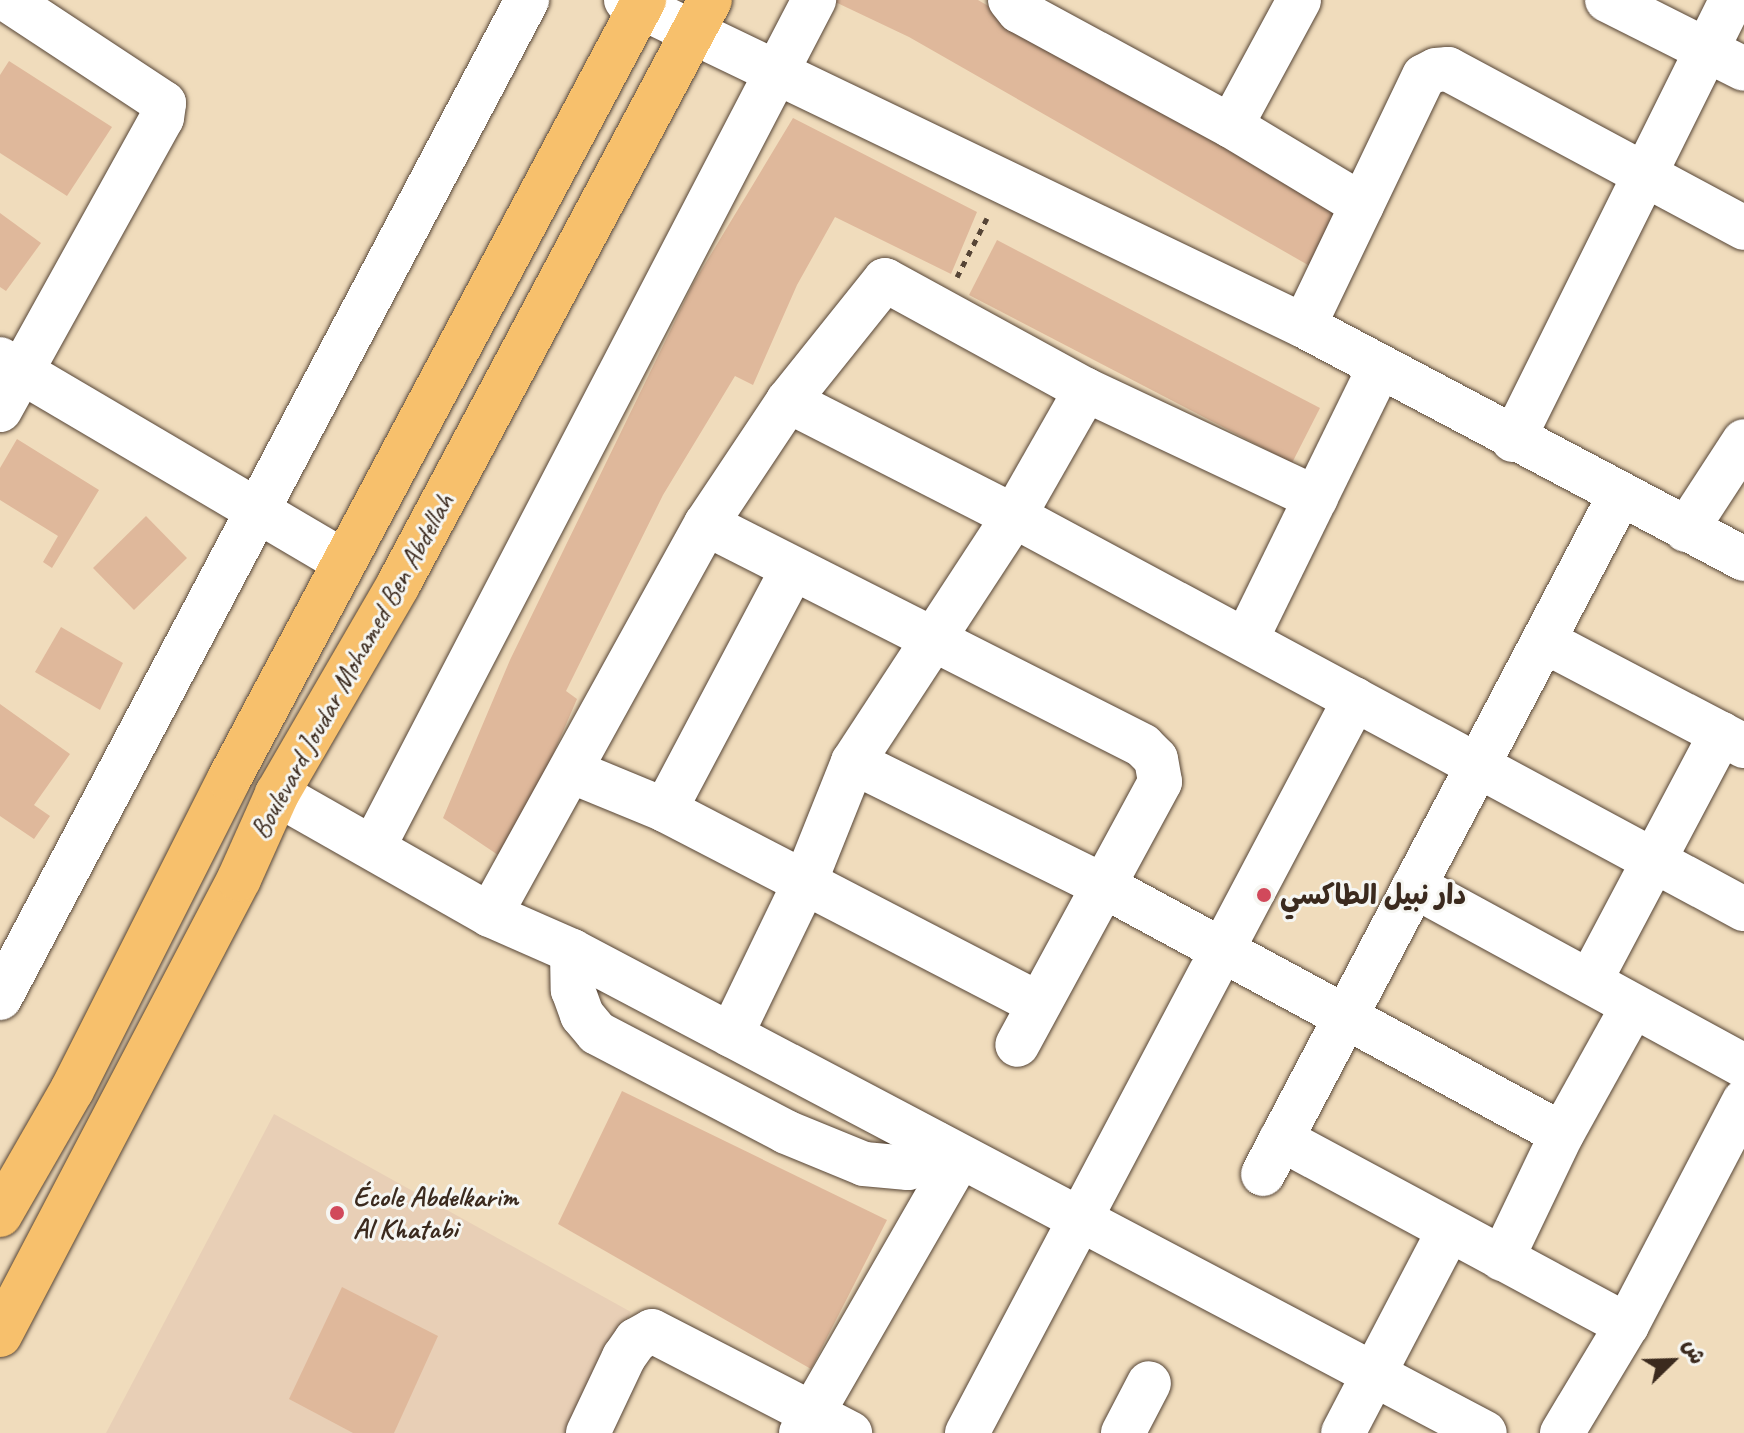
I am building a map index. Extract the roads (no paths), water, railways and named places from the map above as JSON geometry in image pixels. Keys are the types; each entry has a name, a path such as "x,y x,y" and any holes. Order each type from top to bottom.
{"main road":[{"name":"Boulevard Joudar Mohamed Ben Abdellah","path":"0,1215 72,1090 636,3"},
{"name":"Boulevard Joudar Mohamed Ben Abdellah","path":"0,1335 239,879 277,794 398,585 701,16"}],"street":[{"path":"0,410 12,366 162,118 164,103 8,0"},
{"path":"0,998 260,512 527,0"},
{"path":"374,846 814,0"},
{"path":"1010,0 1019,11 1231,126 1362,205"},
{"path":"1231,126 1299,0"},
{"path":"1607,0 1744,69"},
{"path":"1513,440 1641,174 1731,0"},
{"path":"636,3 701,16 776,68 1004,185 1304,326 1513,440 1744,559"},
{"path":"1304,326 1424,76 1436,70 1448,69 1744,228"},
{"path":"490,915 573,772 706,524 788,401 885,280 1086,390 1316,498"},
{"path":"12,366 344,562"},
{"path":"1246,640 1379,368"},
{"path":"731,1035 805,882 853,762 1014,516 1086,390"},
{"path":"788,401 1014,516 1744,909"},
{"path":"1686,530 1744,441"},
{"path":"1620,495 1272,1157 1448,1232 1627,1325"},
{"path":"706,524 1143,746 1156,759 1160,782 1100,884 1017,1045"},
{"path":"665,810 792,570"},
{"path":"1544,641 1732,740 1653,860 1590,981"},
{"path":"967,1433 1355,699"},
{"path":"853,762 1100,884 1562,1134"},
{"path":"573,772 665,810 1038,1003"},
{"path":"277,794 374,846 490,915 572,951 1485,1433"},
{"path":"1414,886 1744,1066"},
{"path":"572,951 573,990 582,1015 611,1040 786,1132 864,1164 908,1168 948,1149"},
{"path":"1502,1259 1562,1134 1633,1006"},
{"path":"1562,1433 1627,1325 1744,1101"},
{"path":"588,1433 624,1357 636,1340 652,1331 821,1426 948,1149"},
{"path":"1343,1433 1448,1232"},
{"path":"1129,1431 1149,1383"}],"place":[{"name":"دار نبيل الطاكسي","path":"1264,895"},
{"name":"École Abdelkarim Al Khatabi","path":"337,1213"}]}
